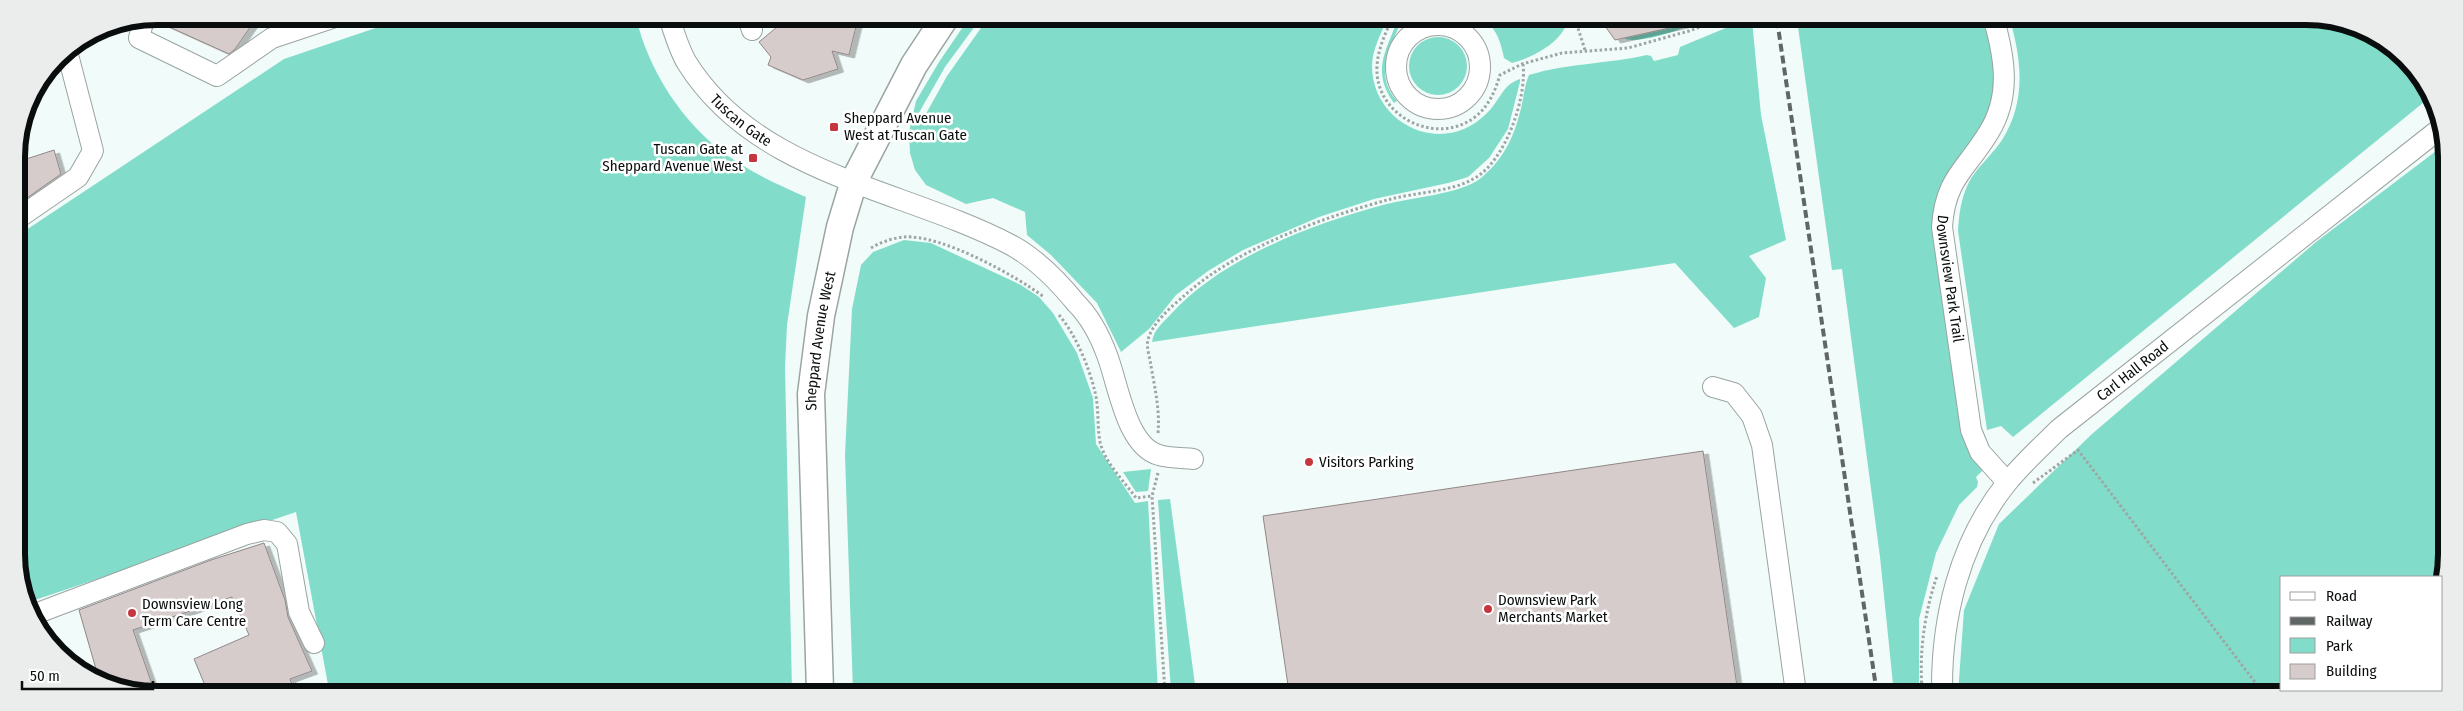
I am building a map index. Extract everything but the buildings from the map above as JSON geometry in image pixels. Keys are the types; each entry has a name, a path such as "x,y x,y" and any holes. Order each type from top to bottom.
{"main road":[{"name":"Sheppard Avenue West","path":"820,686 811,394 821,316 840,227 854,181 914,65 940,25"}],"street":[{"path":"142,26 139,38 217,76 272,38 311,25"},
{"name":"Tuscan Gate","path":"672,25 686,62 715,101 731,116 778,148 1012,246 1049,272 1094,326 1106,354 1132,431 1143,446 1158,455 1193,459"},
{"path":"1425,25 1405,40 1398,53 1396,67 1402,88 1417,104 1430,108 1445,108 1458,103 1470,94 1477,81 1480,67 1477,53 1470,40 1458,31 1441,25"},
{"name":"Downsview Park Trail","path":"1995,25 2005,65 2002,102 1988,133 1954,180 1944,211 1942,227 1971,430 1980,452 2007,482"},
{"path":"25,213 78,177 93,150 69,59"},
{"name":"Carl Hall Road","path":"1942,686 1945,631 1962,562 1981,522 2007,482 2059,429 2435,132"},
{"path":"1713,387 1734,393 1752,416 1762,445 1795,686"},
{"path":"39,612 246,534 264,530 278,532 287,544 299,612 314,643"}],"path":[{"path":"1390,25 1379,53 1377,75 1382,94 1388,103 1406,120 1423,127 1445,129 1474,118 1489,103 1500,75 1523,64 1562,53 1636,46 1704,25"},
{"path":"1577,25 1585,50"},
{"path":"1158,433 1159,416 1148,341 1154,328 1171,308 1194,287 1233,260 1312,224 1390,199 1456,186 1476,177 1499,153 1509,137 1524,76 1523,64"},
{"path":"871,248 890,239 905,236 933,240 1022,280 1050,304"},
{"path":"1055,310 1066,323 1089,374 1095,393 1100,442 1110,464 1136,498 1152,496"},
{"path":"2031,484 2078,450 2258,686"},
{"path":"1158,470 1152,496 1165,686"}],"green space":[{"path":"384,25 638,25 649,57 659,76 682,112 696,128 737,162 806,197 787,325 785,368 792,686 328,686 296,512 34,600 25,562 25,231 284,59"},
{"path":"964,25 976,25 945,67 916,118 922,121 947,76 983,25 1384,25 1377,42 1372,66 1374,83 1380,98 1402,122 1416,129 1431,133 1447,133 1469,127 1490,110 1508,86 1520,79 1520,82 1508,129 1489,158 1468,177 1374,199 1319,217 1243,250 1208,271 1176,295 1149,329 1121,352 1097,303 1051,255 1027,235 1025,212 993,198 966,204 926,185 915,170 910,153 909,132 916,101"},
{"path":"1396,25 1399,25 1389,50 1385,71 1390,91 1397,101 1394,103 1383,81 1382,71 1385,51"},
{"path":"1490,25 1566,25 1557,38 1544,49 1512,63 1504,58 1498,36"},
{"path":"1676,25 1691,25 1651,38 1631,40 1623,38"},
{"path":"1733,25 1752,25 1761,115 1786,240 1749,256 1766,278 1759,317 1734,328 1675,263 1152,342 1159,327 1192,294 1215,276 1269,246 1355,213 1394,202 1448,192 1481,178 1497,162 1513,135 1529,75 1558,68 1647,55 1651,56 1654,61 1678,55 1680,47"},
{"path":"1798,25 1985,25 1995,64 1993,95 1988,114 1979,130 1947,175 1934,239 1961,431 1967,448 1983,470 1976,477 1977,487 1959,505 1936,553 1919,619 1919,686 1893,686 1880,557 1842,269 1832,270"},
{"path":"2011,25 2323,26 2356,35 2386,52 2405,70 2416,84 2425,101 2013,437 2001,426 1987,430 1958,231 1961,206 1969,182 2002,140 2010,126 2015,111 2020,81"},
{"path":"1438,37 1454,42 1462,50 1467,66 1462,82 1454,90 1438,95 1422,90 1414,82 1409,66 1414,50 1422,42"},
{"path":"2438,150 2438,554 2436,576 2280,576 2280,686 1959,686 1964,610 1999,524 2092,434 2316,242"},
{"path":"904,240 931,243 1021,285 1039,297 1053,313 1077,353 1093,398 1096,444 1135,503 1148,501 1158,686 853,686 845,455 852,309 861,265 873,252"},
{"path":"1151,469 1148,491 1136,492 1123,472"},
{"path":"1170,499 1195,686 1171,686 1158,500"}],"railway":[{"path":"1778,25 1876,686"}],"place":[{"name":"Sheppard Avenue West at Tuscan Gate","path":"834,127"},
{"name":"Tuscan Gate at Sheppard Avenue West","path":"753,158"},
{"name":"Visitors Parking","path":"1309,462"},
{"name":"Downsview Park Merchants Market","path":"1488,609"},
{"name":"Downsview Long Term Care Centre","path":"132,613"}]}
